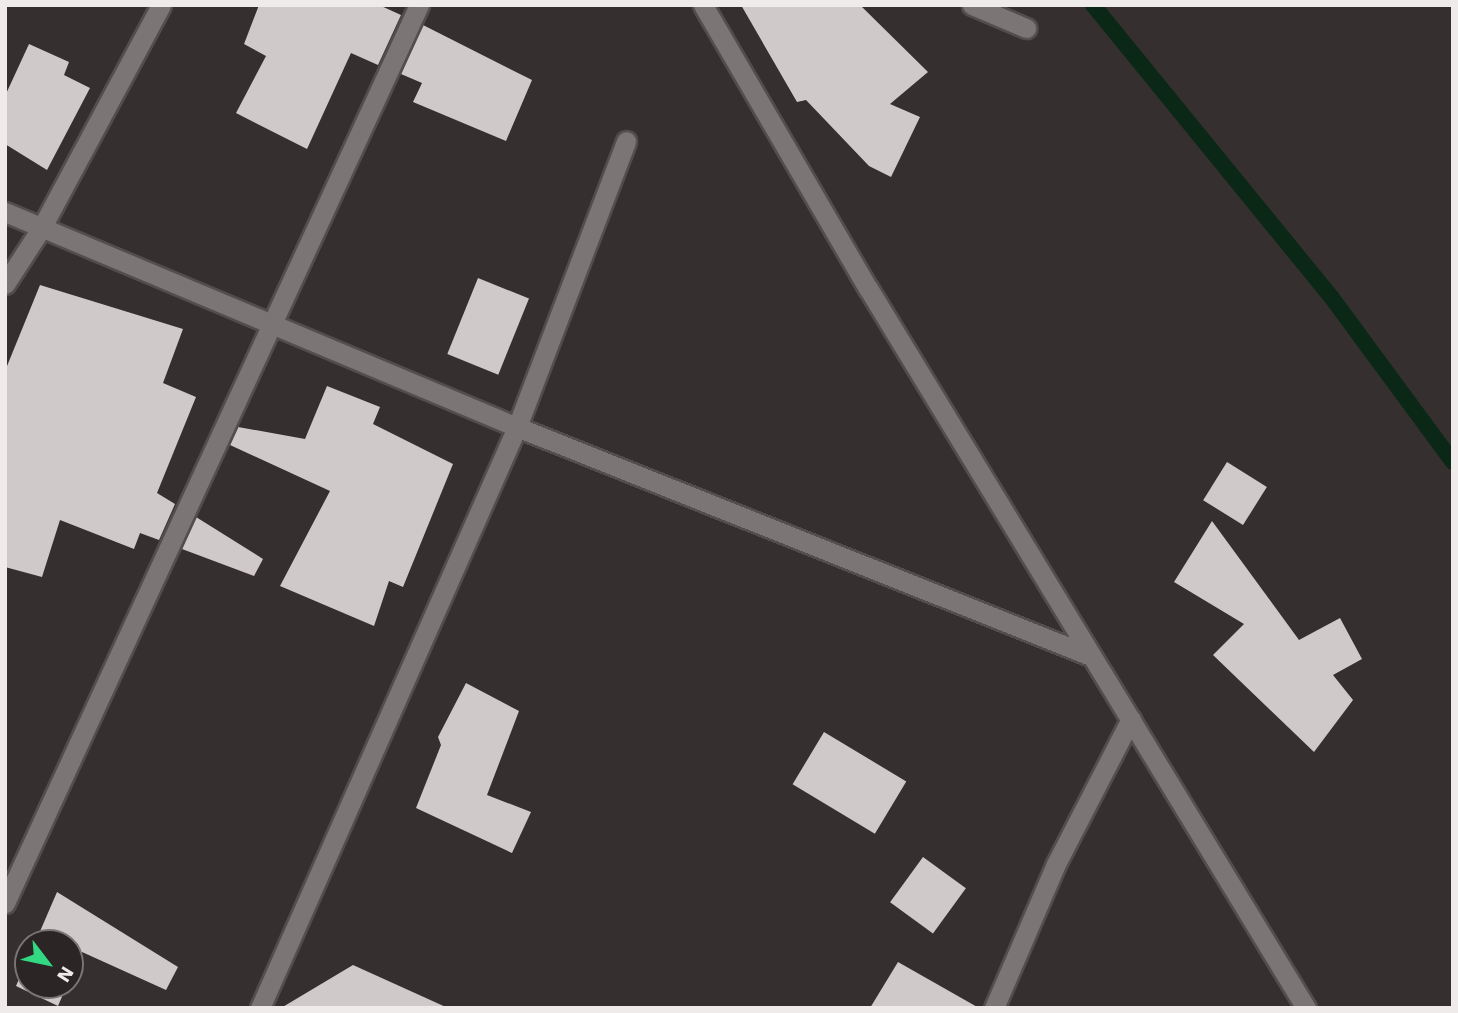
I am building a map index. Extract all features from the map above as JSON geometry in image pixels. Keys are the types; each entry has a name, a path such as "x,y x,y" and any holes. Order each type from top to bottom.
{"street":[{"path":"5,284 42,227 161,5"},
{"path":"5,903 419,5"},
{"path":"703,5 1091,656 1306,1008"},
{"path":"972,5 1026,27"},
{"path":"260,1008 517,427 626,141"},
{"path":"5,212 272,321 517,427 1091,656"},
{"path":"994,1008 1056,864 1130,719"}],"building":[{"path":"259,5 379,5 401,15 378,65 351,53 307,149 236,113 266,56 244,44"},
{"path":"741,5 860,5 928,72 890,104 920,117 891,177 869,166 806,100 797,102"},
{"path":"423,25 532,80 506,141 413,102 422,83 401,74"},
{"path":"29,44 69,62 64,75 90,88 47,170 5,144 5,96"},
{"path":"478,278 529,299 498,375 447,354"},
{"path":"40,285 183,329 163,383 196,397 157,493 175,504 159,540 140,533 134,549 60,520 42,577 5,567 5,371"},
{"path":"327,386 380,407 373,424 453,464 403,587 389,581 374,626 280,586 330,491 230,445 238,427 305,439"},
{"path":"1227,462 1267,487 1243,525 1203,500"},
{"path":"196,517 263,559 254,576 182,549"},
{"path":"1212,521 1299,640 1340,618 1362,659 1333,675 1353,700 1314,752 1213,655 1244,624 1174,582"},
{"path":"466,683 519,711 487,795 531,812 512,853 416,808 441,745 438,737"},
{"path":"824,732 906,781 875,834 793,784"},
{"path":"923,857 966,888 933,933 890,902"},
{"path":"57,892 178,967 166,990 84,953 84,929 41,929"},
{"path":"898,962 979,1008 870,1008"},
{"path":"353,965 448,1008 281,1008"},
{"path":"43,999 61,999 58,1006"}],"waterway":[{"path":"1093,5 1332,298 1453,462"}]}
